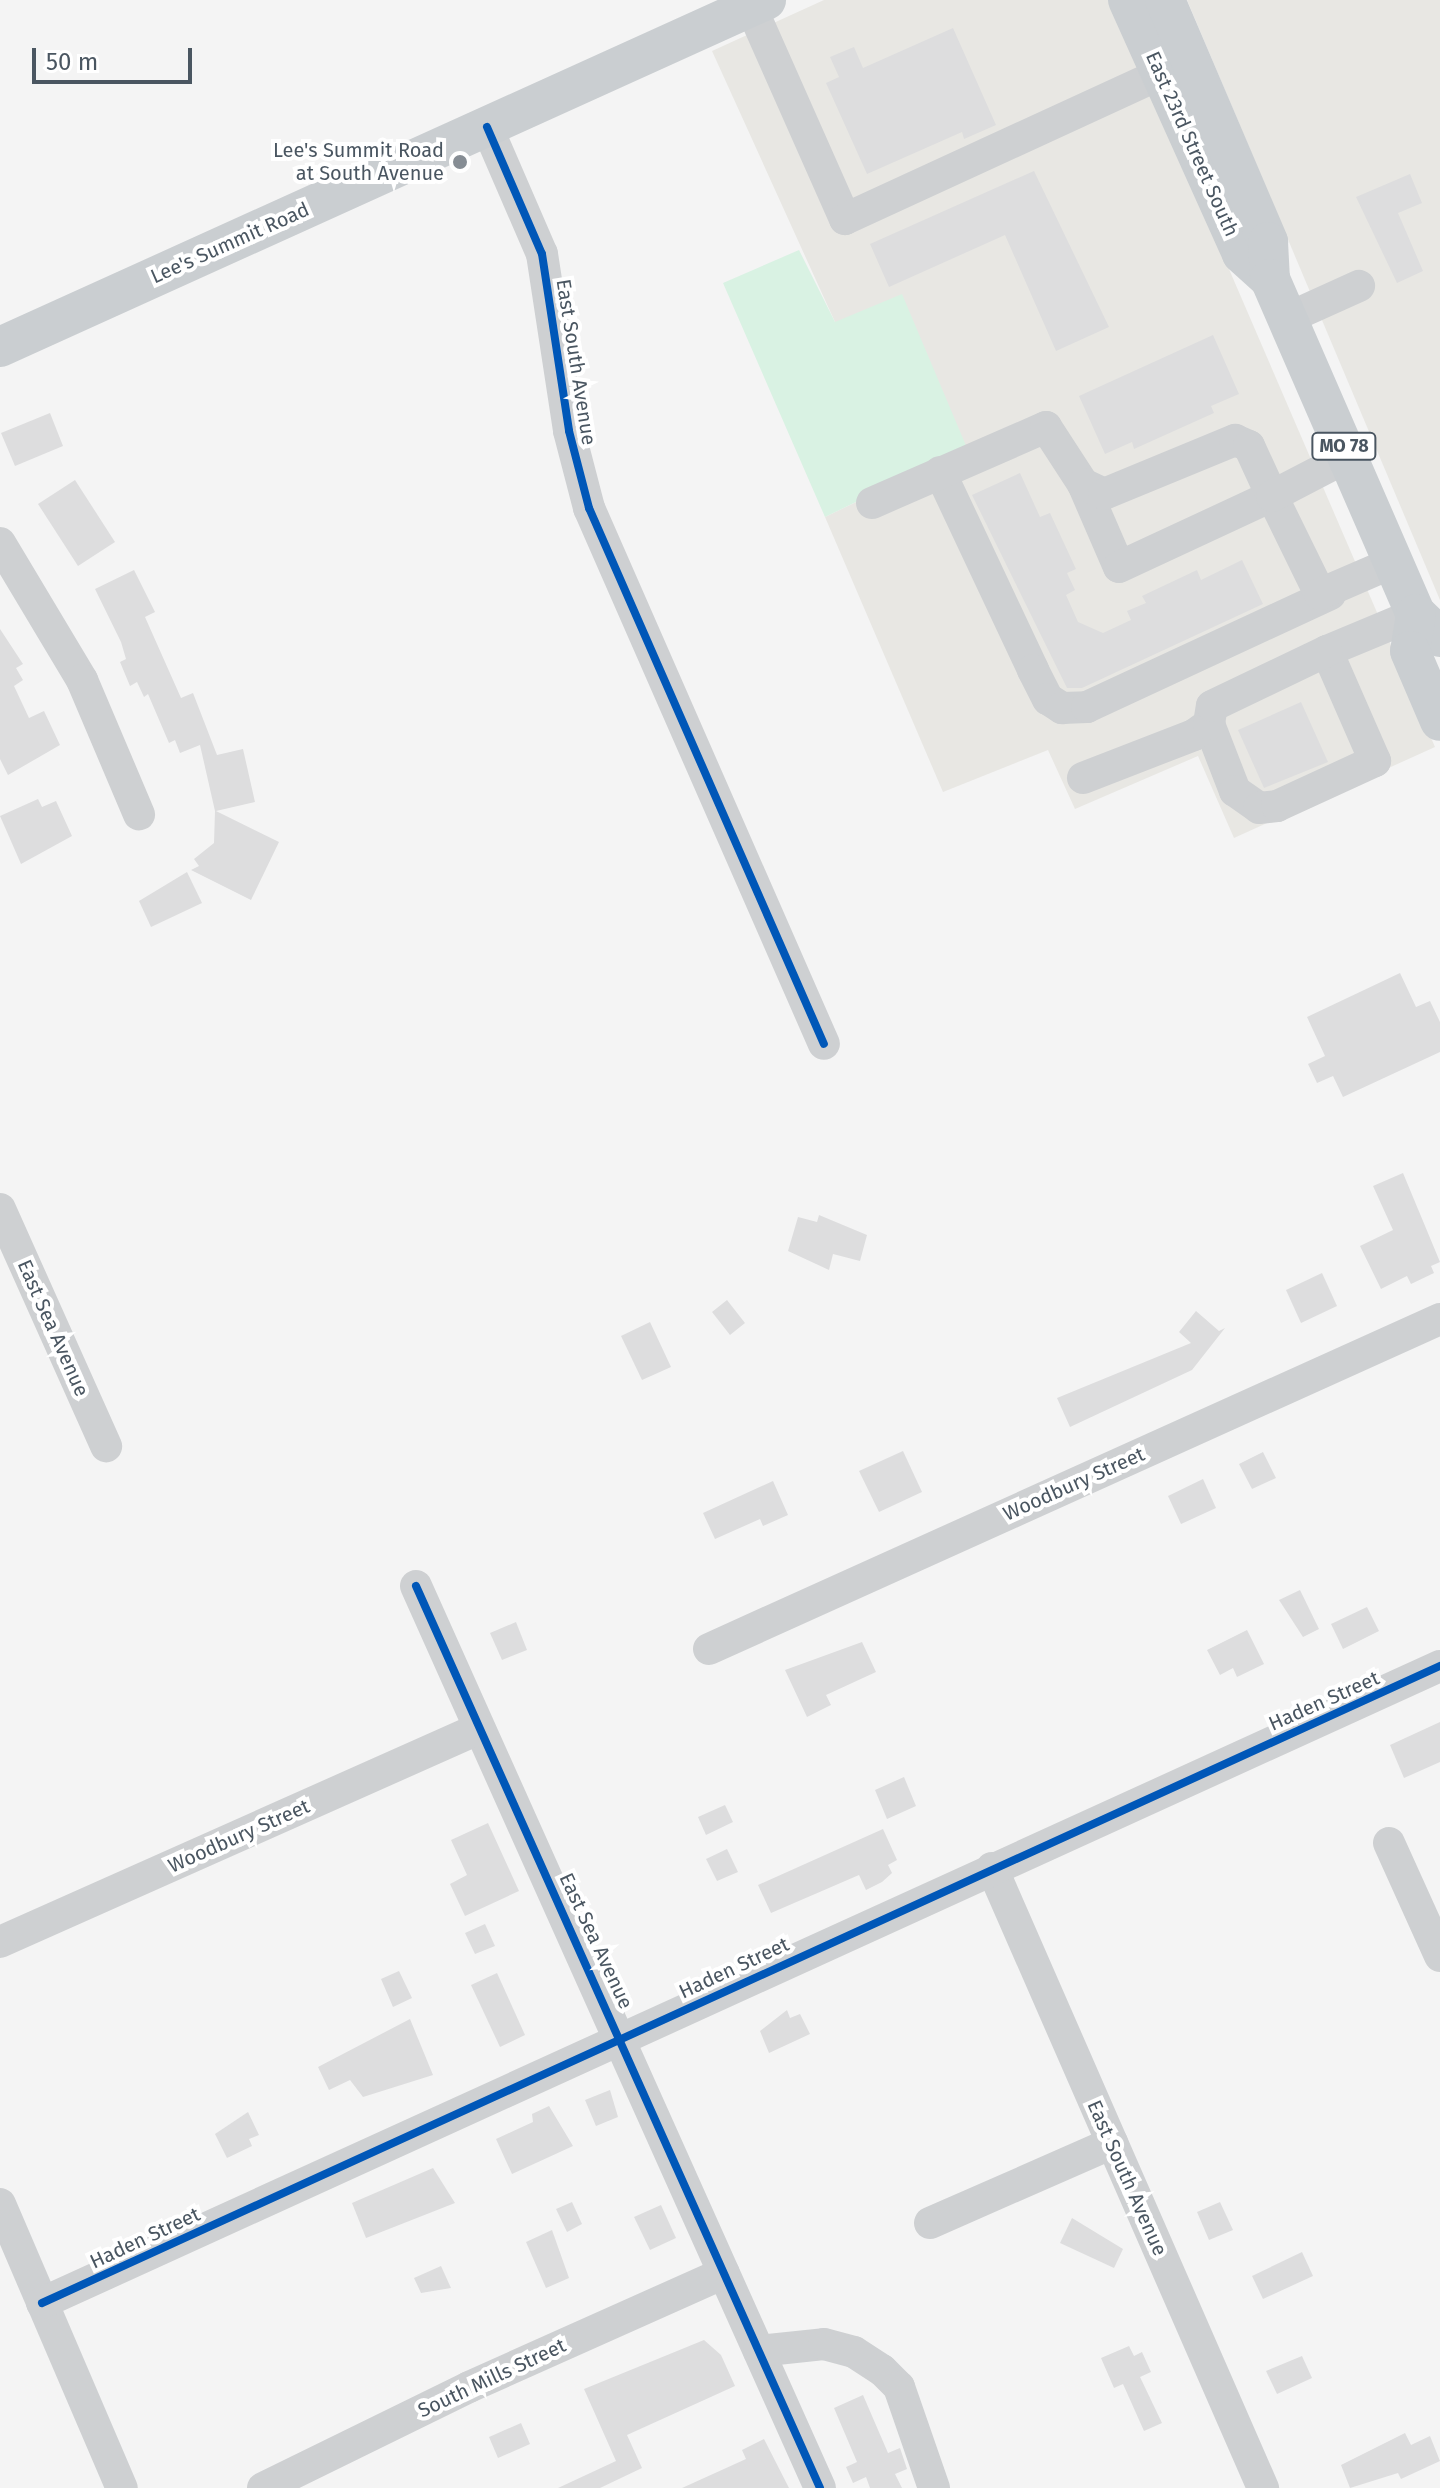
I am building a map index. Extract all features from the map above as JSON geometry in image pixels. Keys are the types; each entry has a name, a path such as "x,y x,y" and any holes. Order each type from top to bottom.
{"main road":[{"name":"East 23rd Street South","path":"1128,0 1242,254 1270,279"},
{"name":"East 23rd Street South","path":"1165,0 1268,242 1270,279 1394,562 1428,625"},
{"name":"Lee's Summit Road","path":"0,347 758,4"},
{"path":"1428,625 1410,651 1440,721"}],"street":[{"path":"758,4 845,219 1160,74"},
{"name":"East South Avenue","path":"487,127 542,254 569,431 589,508 824,1044"},
{"path":"1288,318 1359,286"},
{"path":"872,503 1046,427 1083,484 1119,567 1272,496 1349,456"},
{"path":"1083,484 1104,494 1117,492 1235,440 1249,446 1312,588 1330,594"},
{"path":"940,472 1033,670 1048,699 1062,708 1087,707 1394,562"},
{"path":"0,543 82,680 139,814"},
{"path":"1327,651 1375,761 1259,808 1235,791 1209,724 1212,706 1327,651 1428,625"},
{"path":"1083,778 1194,735 1209,724"},
{"name":"East Sea Avenue","path":"0,1209 106,1446"},
{"name":"Woodbury Street","path":"709,1649 1440,1319"},
{"name":"East Sea Avenue","path":"416,1586 478,1729 623,2036 820,2488"},
{"name":"Haden Street","path":"42,2303 1440,1666"},
{"name":"Woodbury Street","path":"0,1942 478,1729"},
{"path":"1389,1843 1438,1946"},
{"name":"East South Avenue","path":"992,1868 1263,2488"},
{"path":"930,2223 1112,2143"},
{"path":"0,2204 122,2488"},
{"name":"South Mills Street","path":"263,2488 469,2387 724,2273"},
{"path":"759,2351 824,2344 854,2352 882,2370 899,2387 934,2488"}],"shaded area":[{"path":"824,0 1113,0 1435,747 1234,838 1198,756 1075,809 1048,750 943,792 825,517 966,449 835,322 712,51"},
{"path":"1187,0 1440,0 1440,600"}],"green space":[{"path":"799,250 835,322 902,294 967,448 825,517 723,283"}],"building":[{"path":"953,28 996,125 964,139 962,132 867,174 826,83 839,77 830,57 854,47 863,68"},
{"path":"1034,171 1109,327 1056,351 1005,235 889,287 870,244"},
{"path":"1410,174 1422,203 1398,213 1423,271 1397,283 1356,197"},
{"path":"1213,335 1239,394 1211,406 1214,413 1134,449 1132,442 1105,454 1079,396"},
{"path":"50,413 63,446 15,466 1,433"},
{"path":"1020,473 1040,517 1050,513 1076,569 1067,573 1075,590 1066,595 1078,622 1103,633 1131,620 1127,611 1146,603 1142,596 1197,570 1201,580 1242,560 1263,604 1082,688 1067,688 972,495"},
{"path":"75,480 115,542 78,566 38,504"},
{"path":"134,570 155,612 145,617 181,698 193,693 217,755 243,749 255,802 216,811 279,842 251,900 191,870 199,866 194,859 214,843 215,811 200,745 180,753 175,740 169,743 148,694 144,697 137,682 130,686 120,662 126,659 121,642 95,589"},
{"path":"0,629 23,664 16,668 23,680 14,686 29,718 44,711 60,745 8,775 0,759"},
{"path":"1301,702 1328,762 1264,788 1238,730"},
{"path":"38,799 42,807 56,801 72,836 21,864 0,816"},
{"path":"187,872 202,903 151,927 139,901"},
{"path":"1400,973 1416,1007 1430,1001 1440,1022 1440,1052 1343,1097 1333,1076 1317,1083 1308,1064 1325,1056 1307,1017"},
{"path":"1403,1173 1440,1262 1431,1266 1434,1273 1411,1284 1407,1276 1381,1289 1360,1246 1393,1230 1373,1186"},
{"path":"819,1215 867,1235 860,1261 833,1254 829,1270 788,1251 798,1217 817,1222"},
{"path":"1322,1273 1337,1306 1301,1323 1286,1290"},
{"path":"727,1300 745,1323 730,1335 712,1312"},
{"path":"1196,1311 1219,1331 1225,1328 1192,1370 1070,1427 1057,1398 1191,1343 1179,1332"},
{"path":"650,1322 671,1367 642,1380 621,1336"},
{"path":"903,1451 922,1492 879,1512 859,1471"},
{"path":"1263,1452 1276,1478 1252,1489 1239,1464"},
{"path":"1203,1479 1216,1508 1181,1524 1168,1496"},
{"path":"773,1481 788,1515 763,1526 760,1519 715,1539 703,1513"},
{"path":"1300,1590 1319,1629 1303,1637 1279,1600"},
{"path":"1367,1607 1379,1631 1343,1649 1331,1624"},
{"path":"516,1622 527,1650 502,1660 490,1633"},
{"path":"1247,1630 1264,1664 1237,1677 1233,1668 1220,1675 1207,1650"},
{"path":"862,1642 876,1672 826,1695 831,1705 807,1717 785,1670"},
{"path":"1440,1722 1440,1762 1404,1778 1390,1745"},
{"path":"904,1777 916,1806 887,1819 875,1790"},
{"path":"725,1805 733,1822 706,1835 698,1817"},
{"path":"488,1823 519,1891 465,1916 450,1884 467,1875 451,1840"},
{"path":"883,1829 897,1860 888,1865 892,1873 882,1882 866,1890 859,1875 771,1913 758,1885"},
{"path":"727,1849 738,1872 717,1881 706,1859"},
{"path":"485,1924 495,1946 475,1954 465,1933"},
{"path":"399,1971 412,1998 393,2007 381,1979"},
{"path":"497,1973 525,2035 500,2047 471,1985"},
{"path":"787,2010 790,2018 800,2014 810,2034 769,2053 760,2031"},
{"path":"410,2019 433,2075 363,2097 350,2080 329,2090 318,2067"},
{"path":"610,2090 618,2117 596,2126 585,2100"},
{"path":"549,2106 573,2146 512,2174 496,2139 533,2122 532,2114"},
{"path":"248,2112 259,2135 249,2139 252,2146 227,2158 215,2134"},
{"path":"433,2168 455,2203 366,2238 352,2203"},
{"path":"572,2202 582,2224 567,2232 556,2209"},
{"path":"1220,2202 1233,2230 1209,2240 1197,2212"},
{"path":"661,2205 676,2238 650,2250 634,2217"},
{"path":"1072,2218 1123,2249 1114,2268 1060,2243"},
{"path":"552,2230 569,2278 546,2288 526,2242"},
{"path":"1302,2252 1313,2276 1263,2299 1252,2276"},
{"path":"441,2266 451,2288 421,2293 414,2278"},
{"path":"704,2340 721,2355 735,2386 627,2435 642,2468 600,2488 558,2488 616,2461 584,2389"},
{"path":"1129,2346 1134,2356 1142,2352 1151,2372 1140,2377 1162,2423 1144,2431 1123,2384 1114,2388 1101,2358"},
{"path":"1302,2356 1312,2378 1277,2394 1266,2371"},
{"path":"863,2395 888,2453 900,2448 907,2469 895,2474 902,2488 870,2488 866,2477 853,2483 846,2467 857,2462 834,2408"},
{"path":"521,2423 530,2444 498,2458 489,2437"},
{"path":"1405,2433 1411,2445 1430,2436 1440,2461 1401,2479 1398,2473 1350,2488 1341,2465"},
{"path":"764,2439 789,2488 682,2488 746,2459 742,2450"}],"cycle path":[{"path":"487,127 542,254 569,431 589,508 824,1044"},
{"path":"416,1586 820,2488"},
{"path":"42,2303 1440,1666"}],"place":[{"name":"Lee's Summit Road at South Avenue","path":"460,162"}]}
